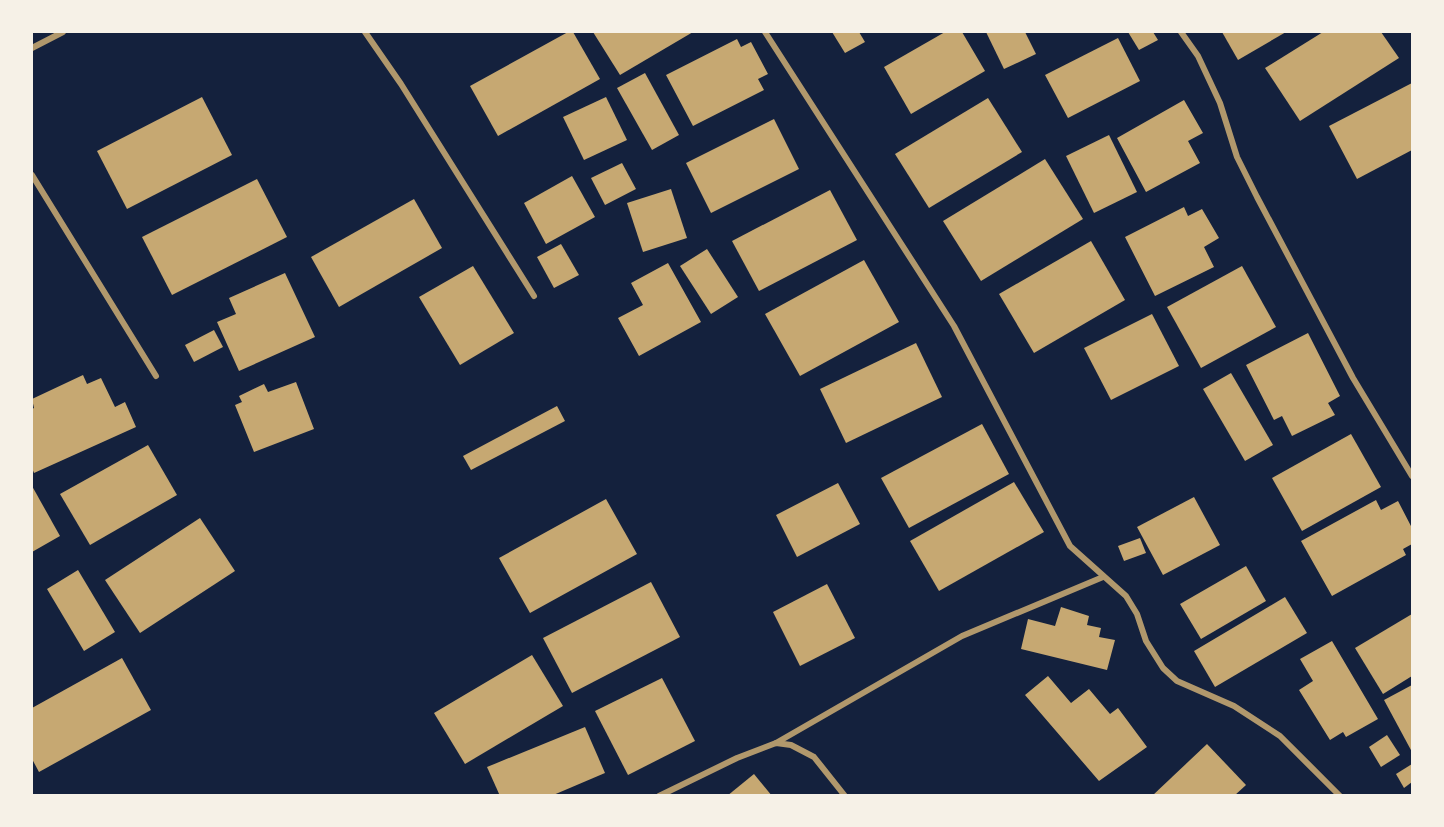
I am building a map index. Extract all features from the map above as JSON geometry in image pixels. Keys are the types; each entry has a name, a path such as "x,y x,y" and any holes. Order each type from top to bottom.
{"street":[{"path":"32,48 63,32"},
{"path":"364,32 401,84 534,296"},
{"path":"765,32 954,326 1070,546 1125,596 1137,614 1146,641 1162,668 1177,681 1234,706 1280,736 1340,795"},
{"path":"1181,32 1198,56 1220,103 1237,157 1257,197 1353,378 1413,476"},
{"path":"32,175 156,376"},
{"path":"659,795 737,758 776,743 963,636 1102,577"},
{"path":"776,743 791,745 814,757 845,795"}],"building":[{"path":"568,32 573,32 600,79 498,136 470,86"},
{"path":"593,32 693,32 620,75"},
{"path":"832,32 859,32 865,42 845,53"},
{"path":"945,32 962,32 985,71 911,114 884,67"},
{"path":"986,32 1025,32 1036,54 1004,69"},
{"path":"1128,32 1153,32 1158,40 1139,50"},
{"path":"1222,32 1286,32 1238,60"},
{"path":"1323,32 1381,32 1399,58 1300,121 1265,68"},
{"path":"1118,38 1140,81 1068,118 1045,75"},
{"path":"737,39 741,47 751,42 768,74 758,79 764,90 693,126 666,75"},
{"path":"645,73 679,135 652,150 617,88"},
{"path":"1412,83 1412,150 1357,179 1329,126"},
{"path":"202,97 232,155 127,209 97,151"},
{"path":"606,97 627,140 584,160 563,117"},
{"path":"988,98 1022,152 929,208 895,154"},
{"path":"1184,100 1203,133 1188,141 1200,163 1146,192 1117,138"},
{"path":"774,119 799,169 711,213 686,163"},
{"path":"1109,135 1137,192 1094,213 1066,156"},
{"path":"1045,159 1083,219 981,281 943,221"},
{"path":"622,163 636,189 605,205 591,178"},
{"path":"572,176 595,217 546,244 524,203"},
{"path":"257,179 287,237 172,295 142,237"},
{"path":"671,189 687,238 643,252 627,203"},
{"path":"830,190 857,240 759,291 732,241"},
{"path":"414,199 442,248 339,307 311,257"},
{"path":"1184,207 1188,216 1202,209 1219,238 1204,247 1214,267 1155,296 1125,237"},
{"path":"1091,241 1125,300 1034,353 999,294"},
{"path":"561,244 579,275 554,288 537,257"},
{"path":"707,249 738,297 711,314 680,266"},
{"path":"864,260 899,322 800,376 765,314"},
{"path":"668,263 701,322 639,356 618,318 643,305 631,283"},
{"path":"473,266 514,333 460,365 419,297"},
{"path":"1242,266 1276,327 1201,368 1167,307"},
{"path":"285,273 315,337 239,371 217,322 236,314 229,298"},
{"path":"1152,314 1179,366 1111,400 1084,348"},
{"path":"214,330 223,347 194,362 185,345"},
{"path":"1308,333 1340,396 1328,403 1335,415 1292,436 1282,416 1274,420 1246,365"},
{"path":"916,343 942,397 846,443 820,389"},
{"path":"1231,373 1273,445 1245,461 1203,389"},
{"path":"83,375 87,384 101,378 115,407 125,402 136,427 34,473 32,468 32,409 34,408 32,399"},
{"path":"296,382 314,429 254,452 235,405 242,402 239,396 264,384 268,392"},
{"path":"557,406 565,421 471,470 463,456"},
{"path":"982,424 1009,474 909,528 881,478"},
{"path":"1351,434 1381,487 1302,531 1272,478"},
{"path":"148,445 177,495 90,545 60,494"},
{"path":"1014,482 1044,532 939,591 910,541"},
{"path":"838,483 860,524 797,557 776,515"},
{"path":"32,486 60,536 32,552"},
{"path":"1194,497 1220,545 1163,575 1137,527"},
{"path":"606,499 637,554 530,613 499,558"},
{"path":"1376,500 1381,510 1398,501 1412,528 1412,544 1403,549 1406,555 1332,596 1301,541"},
{"path":"200,518 235,571 140,633 105,580"},
{"path":"1140,538 1146,553 1124,561 1118,546"},
{"path":"1246,566 1266,601 1201,639 1180,604"},
{"path":"78,570 115,632 84,651 47,589"},
{"path":"651,582 680,637 572,693 543,638"},
{"path":"827,584 855,638 800,666 773,612"},
{"path":"1285,597 1307,633 1215,687 1194,651"},
{"path":"1061,607 1089,616 1087,625 1101,628 1099,637 1115,640 1107,670 1021,649 1028,619 1055,626"},
{"path":"1412,614 1412,676 1383,694 1355,648"},
{"path":"1332,641 1378,719 1346,737 1343,732 1330,740 1299,690 1313,681 1300,659"},
{"path":"532,655 563,706 465,764 434,713"},
{"path":"122,658 151,710 39,772 32,759 32,708"},
{"path":"1048,676 1071,703 1089,689 1110,714 1118,708 1147,747 1099,781 1025,695"},
{"path":"662,678 695,741 628,775 595,711"},
{"path":"1412,685 1412,752 1384,700"},
{"path":"585,727 605,773 551,796 500,796 487,767"},
{"path":"1387,735 1400,755 1381,767 1369,747"},
{"path":"1207,744 1246,785 1234,796 1152,796"},
{"path":"1412,764 1412,782 1404,788 1396,774"},
{"path":"754,774 772,796 727,796"}]}
